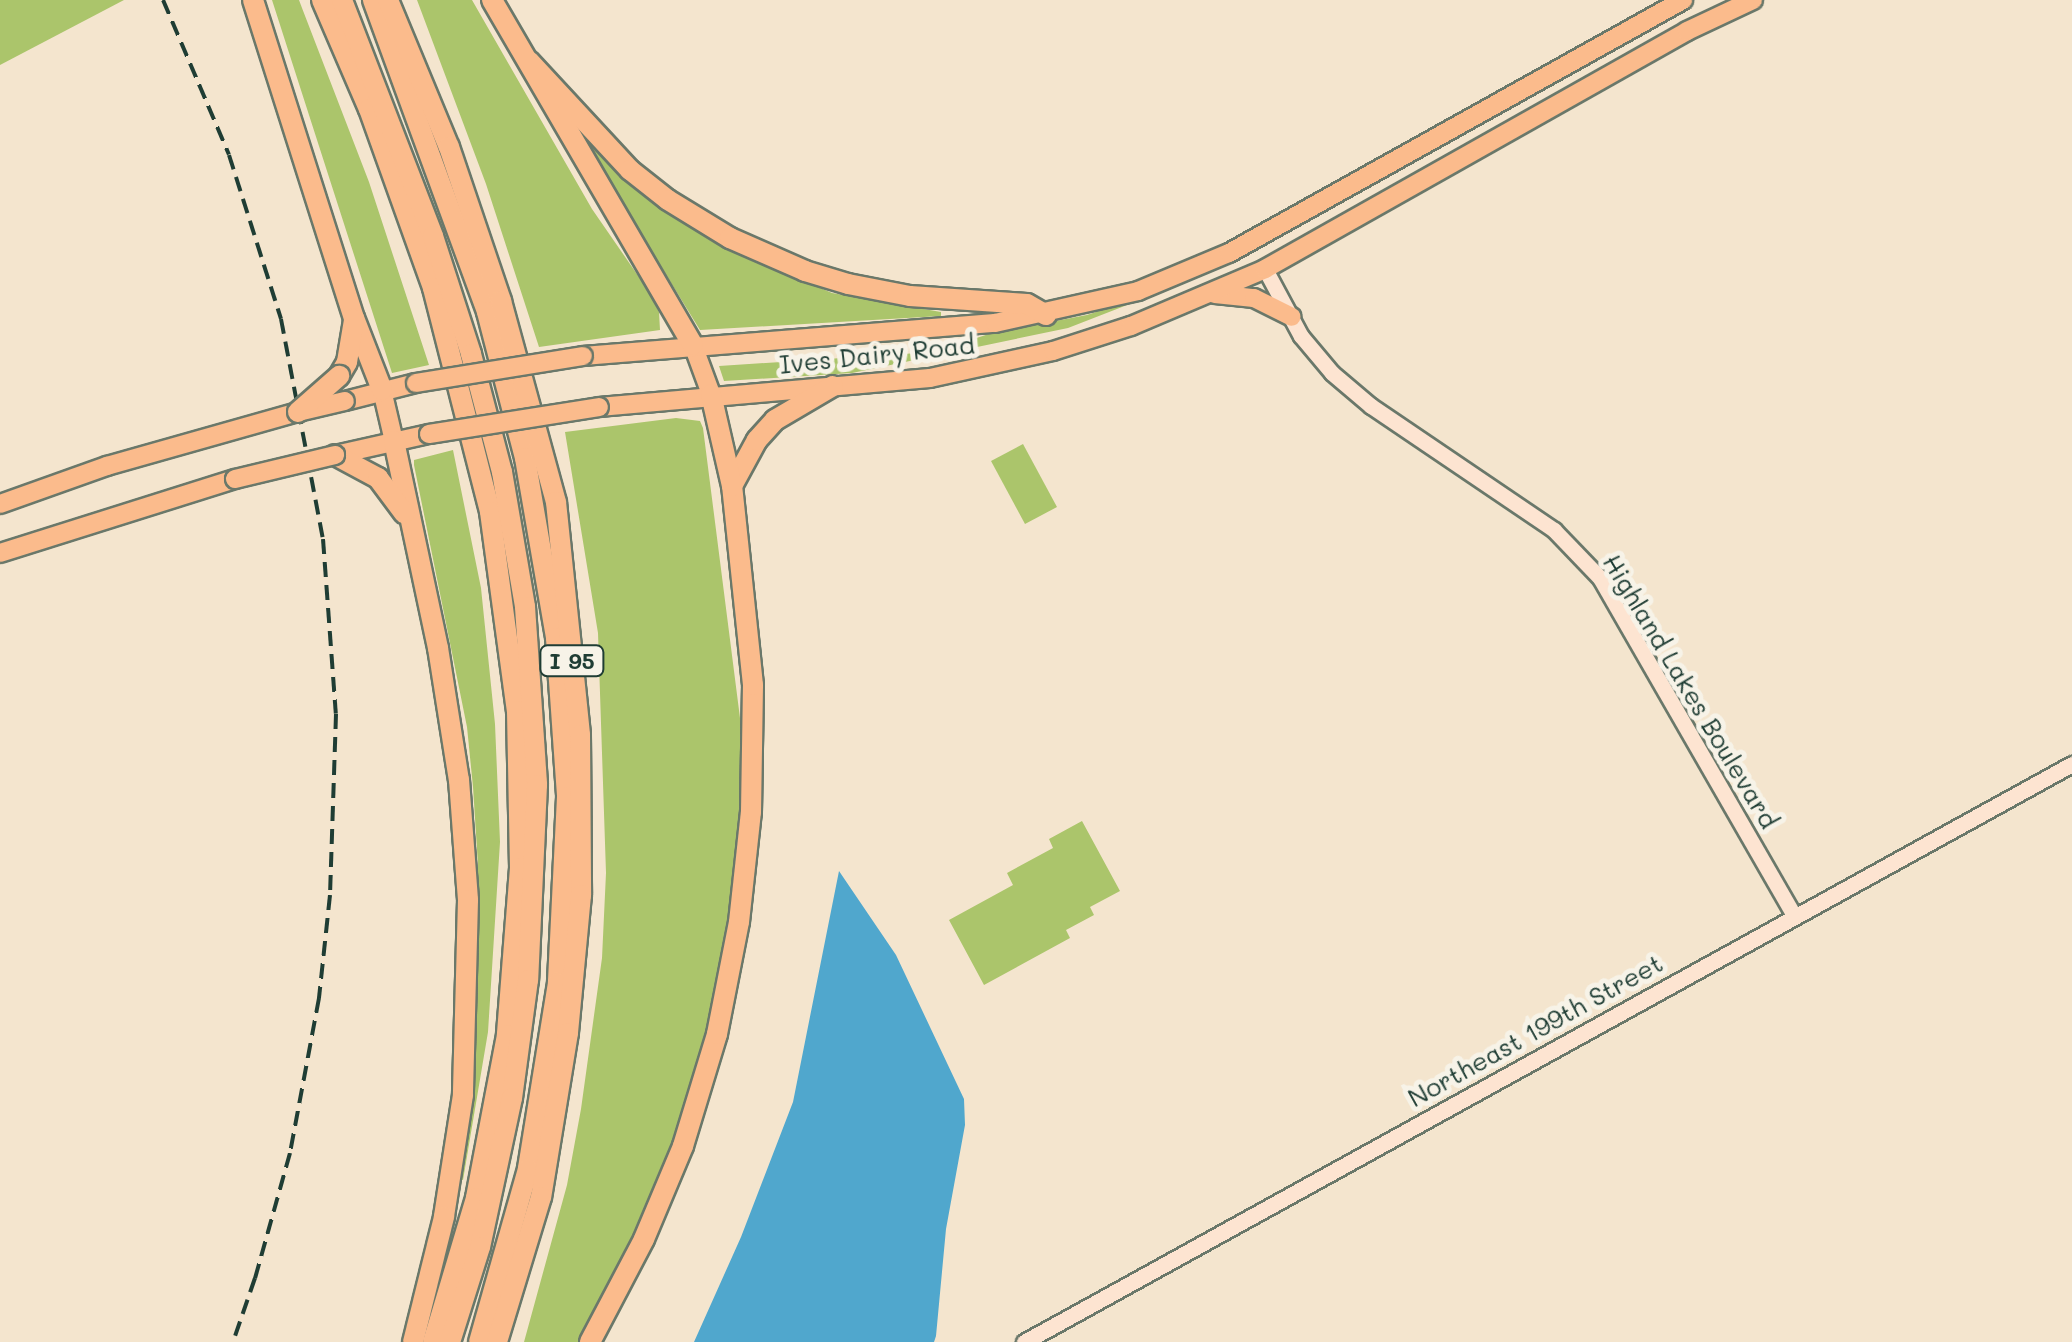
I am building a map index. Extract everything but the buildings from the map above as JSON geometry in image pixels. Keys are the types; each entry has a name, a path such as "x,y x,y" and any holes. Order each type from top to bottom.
{"highway":[{"path":"253,0 354,318 382,390"},
{"name":"I 95","path":"322,0 369,109 433,288 490,512 516,710 520,868 507,1034 476,1198 433,1342"},
{"path":"342,0 433,236 471,354 502,472 525,607 537,785 528,980 512,1098 480,1247 450,1342"},
{"path":"374,0 486,312 526,458 556,638 567,796 558,983 528,1170 479,1342"},
{"name":"I 95","path":"388,0 449,147 495,284 556,502 580,735 582,895 568,1033 540,1196 497,1342"},
{"path":"492,0 568,138 693,345"},
{"path":"529,61 630,170 700,222 767,256 866,288 959,301 1026,304 1046,315"},
{"path":"298,412 339,376 347,362 354,318"},
{"path":"732,486 774,420 833,386"},
{"path":"590,1342 644,1239 683,1146 717,1034 734,953 751,812 753,685 732,486 711,394"},
{"path":"394,441 438,648 459,780 469,936 461,1112 444,1217 412,1342"},
{"path":"344,452 394,496 410,523"}],"main road":[{"name":"Ives Dairy Road","path":"298,412 416,383 583,356 995,324 1138,291 1203,266 1683,0"},
{"name":"Ives Dairy Road","path":"0,553 235,480 429,434 711,394 930,378 1015,361 1097,338 1214,294 1265,269 1687,30 1752,0"},
{"path":"1249,241 1265,269"},
{"path":"1214,294 1254,298 1292,317"},
{"path":"693,345 711,394"},
{"path":"382,390 394,441"},
{"path":"0,504 106,466 298,412"}],"street":[{"name":"Highland Lakes Boulevard","path":"1265,269 1314,354 1332,373 1371,406 1554,530 1600,578 1794,916"},
{"name":"Northeast 199th Street","path":"1024,1342 2072,764"}],"green space":[{"path":"0,0 124,0 0,65"},
{"path":"272,0 299,0 369,182 429,365 392,373"},
{"path":"417,0 472,0 592,209 650,293 659,312 660,330 539,347 486,184"},
{"path":"589,141 672,216 713,242 832,293 941,312 941,316 700,330 585,143"},
{"path":"1194,279 1068,328 852,373 724,381 719,366 933,352 992,333 1087,315"},
{"path":"676,418 700,421 703,428 746,765 743,831 719,1003 670,1168 583,1342 524,1342 567,1185 581,1109 602,958 606,873 598,633 565,432"},
{"path":"1023,444 1057,507 1025,524 991,461"},
{"path":"453,450 481,588 495,724 500,842 488,1032 463,1180 456,1178 477,1001 478,865 473,787 467,727 414,465 414,460"},
{"path":"1082,821 1120,891 1090,907 1094,915 1066,930 1070,938 984,985 949,920 1013,885 1007,873 1053,848 1049,839"}],"water":[{"path":"839,871 896,955 964,1099 965,1125 946,1229 936,1336 934,1342 694,1342 741,1237 793,1102"}],"railway":[{"path":"163,0 229,155 281,319 323,539 336,714 330,895 319,998 290,1153 233,1342"}]}
